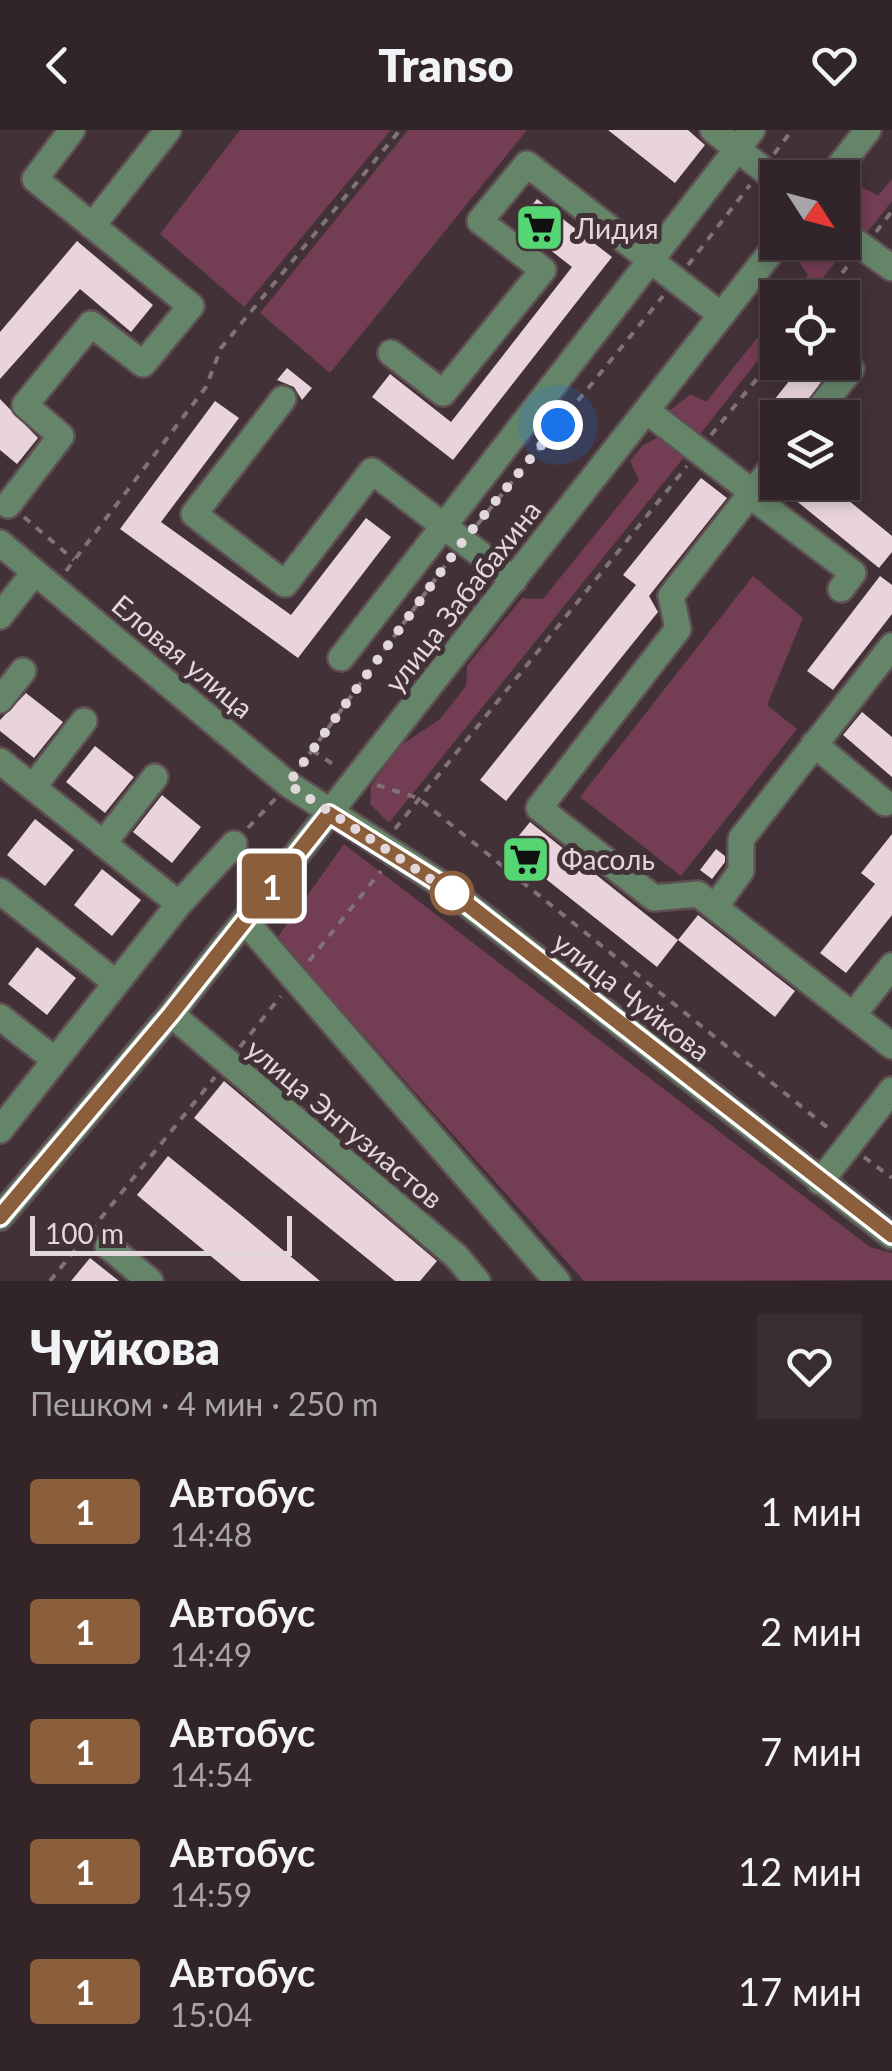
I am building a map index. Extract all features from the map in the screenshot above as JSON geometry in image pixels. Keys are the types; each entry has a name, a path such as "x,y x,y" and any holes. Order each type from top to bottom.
{"street":[{"path":"3,506 61,436 25,405 91,324 143,364 190,306 35,179 72,130"},
{"path":"92,226 168,130"},
{"path":"712,130 745,139 760,161"},
{"path":"844,160 868,130"},
{"path":"341,658 454,533 650,261 745,139"},
{"path":"391,353 443,393 543,270 480,221 526,164 721,315"},
{"path":"860,245 892,268"},
{"name":"улица Забабахина","path":"0,1217 171,1014 764,260"},
{"path":"826,400 842,380"},
{"path":"282,399 194,514 285,584 372,471 514,580"},
{"path":"646,410 853,573 841,589"},
{"path":"760,484 671,596 678,629 539,808 654,898 698,894 892,1046"},
{"name":"Еловая улица","path":"0,543 329,814"},
{"path":"0,616 44,580"},
{"path":"714,906 741,872 741,839 892,646"},
{"path":"0,700 23,670"},
{"path":"33,788 84,720"},
{"path":"814,744 885,803"},
{"path":"0,761 178,904"},
{"path":"103,844 155,777"},
{"name":"улица Чуйкова","path":"329,814 444,886 892,1236"},
{"path":"0,1130 178,904 234,844"},
{"path":"0,891 116,983"},
{"path":"245,921 557,1281"},
{"path":"853,1015 892,966"},
{"name":"улица Энтузиастов","path":"171,1014 456,1256 476,1281"},
{"path":"0,1017 55,1060"},
{"path":"820,1182 892,1090"},
{"path":"108,1246 150,1281"}],"path":[{"path":"44,580 74,560 206,387 222,348 400,130"},
{"path":"778,160 792,130"},
{"path":"234,844 288,784 454,533 760,187"},
{"path":"381,849 760,375"},
{"path":"3,506 74,560"},
{"path":"312,750 356,779 418,798 892,1178"}],"shaded area":[{"path":"240,130 391,130 244,307 160,234"},
{"path":"408,130 527,130 330,373 260,313"},
{"path":"892,179 892,201 862,239 860,188 878,196"},
{"path":"798,260 837,260 821,280 804,280 808,275"},
{"path":"760,334 760,358 694,442 670,421 669,411 691,394 706,402"},
{"path":"658,437 685,456 389,823 370,804 371,786 400,746 440,719 466,686 467,666 522,598 543,599 639,480 630,461 642,446"},
{"path":"753,576 803,618 767,705 797,729 681,876 580,797"},
{"path":"344,844 870,1247 892,1253 892,1280 584,1281 277,938"}],"building":[{"path":"608,130 688,130 705,145 675,183"},
{"path":"537,199 612,257 453,460 372,397 390,374 451,422 572,267 517,224"},
{"path":"77,241 153,305 131,332 80,289 0,379 0,332"},
{"path":"287,368 312,388 302,400 294,387 277,380"},
{"path":"790,380 822,380 809,400 774,400"},
{"path":"0,399 38,438 17,464 0,450"},
{"path":"215,401 239,418 161,522 291,615 366,518 391,537 298,658 120,529"},
{"path":"701,478 727,498 649,596 658,612 506,801 480,780 636,585 623,575"},
{"path":"795,500 848,500 892,536 892,552 879,568"},
{"path":"880,576 892,585 892,614 833,690 807,671"},
{"path":"26,693 63,722 34,758 0,731 0,720"},
{"path":"862,712 892,737 892,777 843,735"},
{"path":"95,746 134,777 105,813 66,782"},
{"path":"162,795 201,827 172,863 133,832"},
{"path":"35,819 74,850 45,886 7,855"},
{"path":"530,822 678,940 657,967 508,849"},
{"path":"892,834 892,915 846,973 820,953 875,884 861,873"},
{"path":"716,849 725,856 725,862 712,879 700,870"},
{"path":"102,869 141,900 112,936 74,905"},
{"path":"698,915 795,991 775,1017 678,940"},
{"path":"37,947 76,978 47,1015 8,984"},
{"path":"224,1081 437,1261 420,1281 395,1281 194,1118"},
{"path":"168,1156 320,1281 241,1281 137,1195"},
{"path":"90,1258 119,1281 71,1281"}],"bus line":[{"name":"1","path":"0,1217 171,1014 329,814 444,886 892,1235"}],"place":[{"name":"Лидия","path":"540,228"},
{"name":"Фасоль","path":"526,859"}],"route":[{"path":"452,893 456,896 288,784 463,541 558,425"}]}
